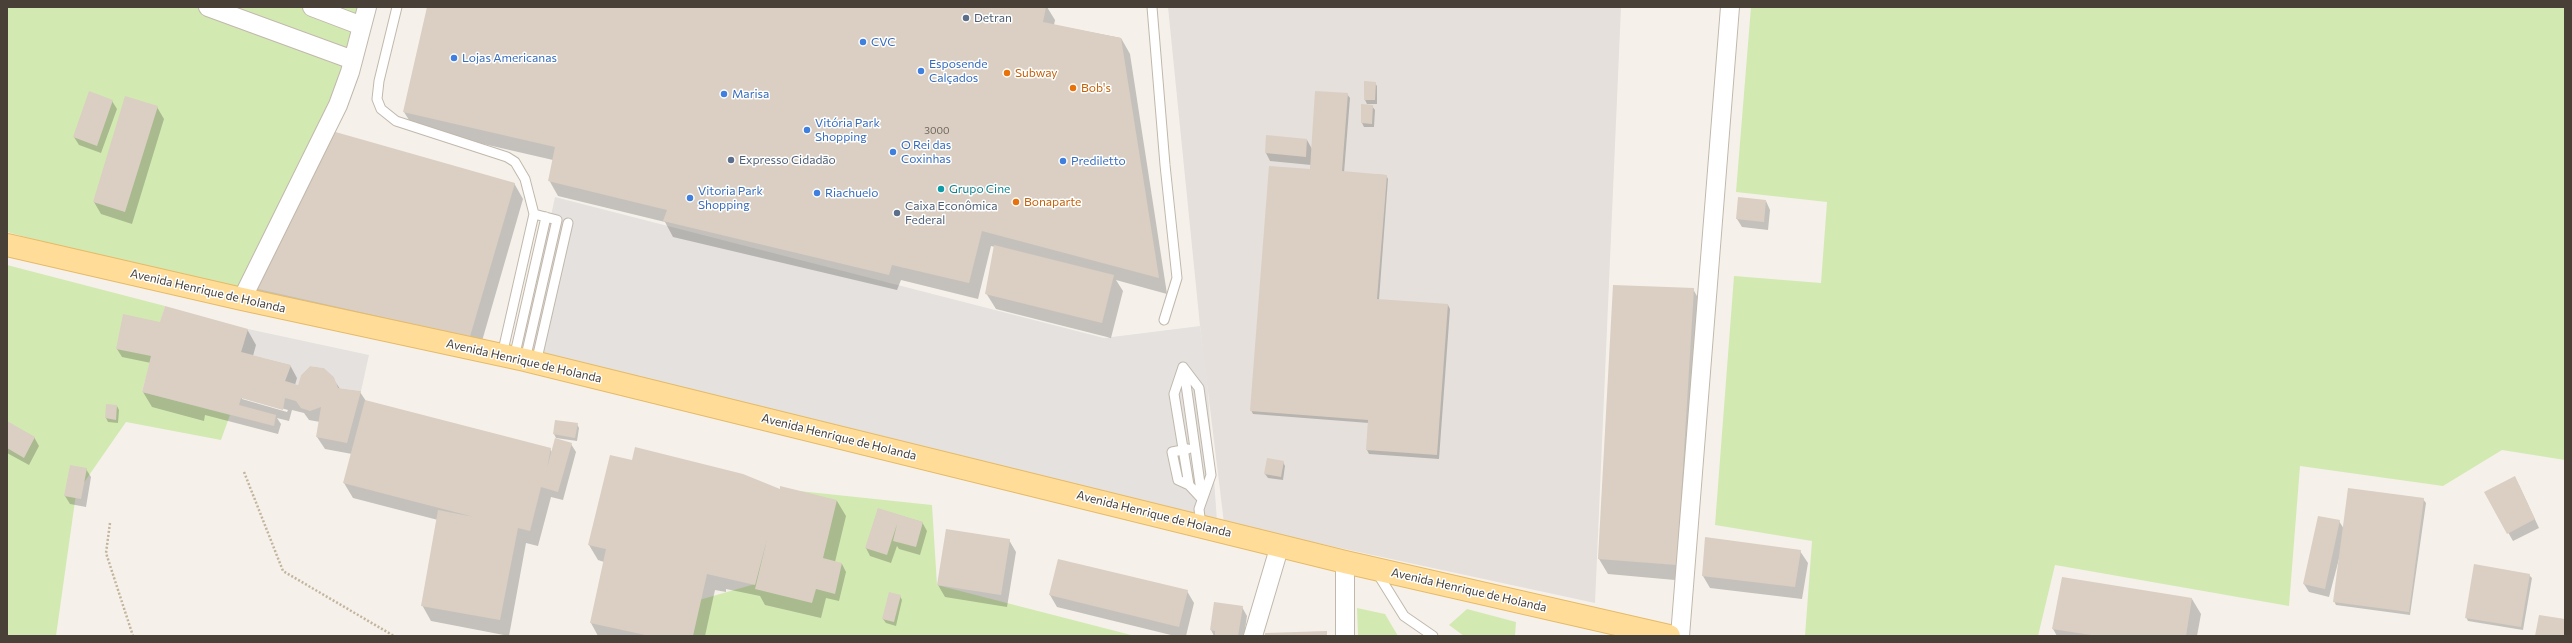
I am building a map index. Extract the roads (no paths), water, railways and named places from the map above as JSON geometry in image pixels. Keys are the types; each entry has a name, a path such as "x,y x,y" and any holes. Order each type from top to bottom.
{"main road":[{"name":"Avenida Henrique de Holanda","path":"7,245 242,299 519,359 1345,562 1669,636"}],"street":[{"path":"208,7 353,60"},
{"path":"312,7 362,26"},
{"path":"242,299 338,105 353,60 367,7"},
{"path":"1680,636 1730,7"},
{"path":"1253,636 1280,545"},
{"path":"1345,562 1345,636"}],"lane":[{"path":"397,7 379,81 377,99 381,109 396,121 508,157 515,162 525,179 534,214 519,359"},
{"path":"1151,7 1164,165 1177,278 1164,320"},
{"path":"519,359 556,220 534,214"},
{"path":"519,359 546,217"},
{"path":"519,359 568,223"},
{"path":"1183,367 1202,499"},
{"path":"1183,367 1174,394 1189,485 1202,499"},
{"path":"1183,367 1198,388 1211,475 1202,499 1199,516 1201,526"},
{"path":"1183,449 1207,446"},
{"path":"1374,568 1404,616 1434,636"}],"place":[{"name":"Detran","path":"966,18"},
{"name":"CVC","path":"863,42"},
{"name":"Lojas Americanas","path":"454,58"},
{"name":"Esposende Calçados","path":"921,71"},
{"name":"Subway","path":"1007,73"},
{"name":"Bob's","path":"1073,88"},
{"name":"Marisa","path":"724,94"},
{"name":"Vitória Park Shopping","path":"807,130"},
{"name":"O Rei das Coxinhas","path":"893,152"},
{"name":"Expresso Cidadão","path":"731,160"},
{"name":"Prediletto","path":"1063,161"},
{"name":"Grupo Cine","path":"941,189"},
{"name":"Riachuelo","path":"817,193"},
{"name":"Vitoria Park Shopping","path":"690,198"},
{"name":"Bonaparte","path":"1016,202"},
{"name":"Caixa Econômica Federal","path":"897,213"}]}
